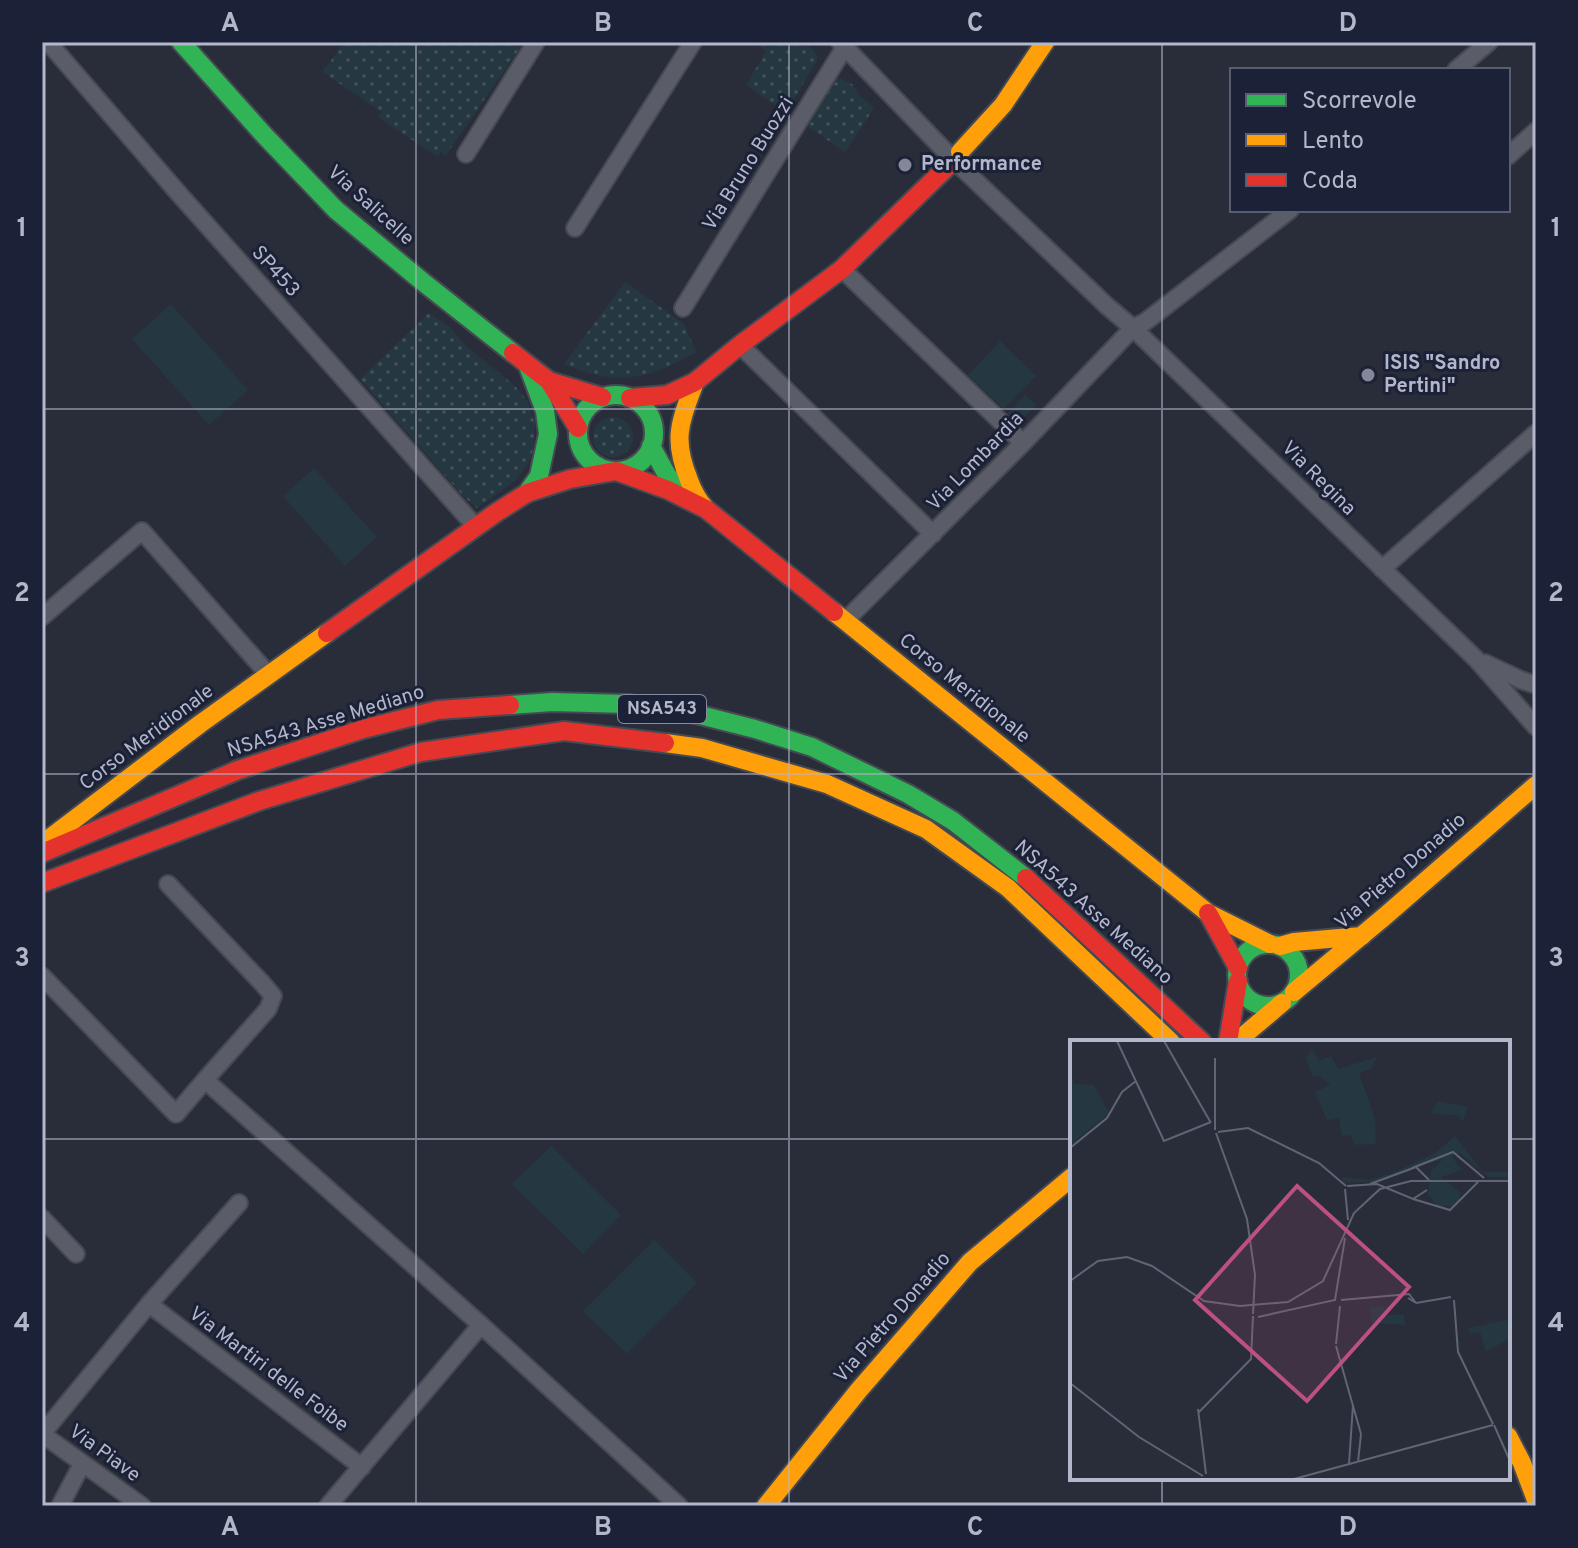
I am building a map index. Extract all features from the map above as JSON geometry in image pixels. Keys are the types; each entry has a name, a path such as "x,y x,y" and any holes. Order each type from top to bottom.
{"main road":[{"name":"Via Salicelle","path":"181,42 336,210 549,381"},
{"path":"630,398 667,395 695,382 842,269 954,160 1003,105 1045,42"},
{"path":"527,364 545,411 548,434 539,476 527,493"},
{"path":"549,381 602,397 621,395 630,398 649,415 653,427 649,452 629,469 616,471"},
{"path":"549,381 578,428"},
{"path":"695,382 678,432 678,447 680,461 698,505"},
{"path":"602,397 586,409 578,428 578,439 588,458 596,465 668,490 698,505"},
{"path":"651,446 667,475 698,505"},
{"name":"Corso Meridionale","path":"45,840 200,724 527,493 570,479 616,471"},
{"name":"Corso Meridionale","path":"698,505 1208,913"},
{"name":"NSA543 Asse Mediano","path":"45,840 238,770 363,729 438,710 552,702 628,704 696,714 812,747 953,821 1024,876 1200,1040"},
{"name":"NSA543 Asse Mediano","path":"42,883 259,801 421,752 564,731 702,748 827,784 926,829 1008,888 1169,1040"},
{"name":"Via Pietro Donadio","path":"1238,1040 1536,785"},
{"path":"1208,913 1288,951 1298,966 1298,984 1288,997 1273,1006 1255,1003 1247,998 1208,913"},
{"path":"1228,1040 1240,961 1249,950 1256,946 1363,935"},
{"name":"Via Pietro Donadio","path":"766,1506 859,1390 970,1262 1070,1179"},
{"path":"1510,1440 1536,1500"},
{"path":"1510,1473 1523,1506"}],"street":[{"name":"SP453","path":"48,42 476,527"},
{"path":"466,154 536,42"},
{"path":"575,228 693,42"},
{"path":"1458,68 1489,42"},
{"path":"844,44 954,160 1133,328"},
{"name":"Via Bruno Buozzi","path":"683,308 844,44"},
{"path":"1510,154 1536,131"},
{"name":"Via Lombardia","path":"845,621 1133,328 1145,322 1287,212"},
{"path":"842,269 1023,443"},
{"name":"Via Regina","path":"1133,328 1476,659 1536,727"},
{"path":"740,345 933,534"},
{"path":"1382,569 1536,433"},
{"path":"42,617 142,531 269,675"},
{"name":"Via Regina","path":"1476,659 1536,685"},
{"path":"42,976 176,1114 268,1009 273,996 168,884"},
{"path":"205,1080 679,1506"},
{"path":"42,1434 149,1304 239,1203"},
{"path":"42,1218 76,1254"},
{"name":"Via Martiri delle Foibe","path":"149,1304 362,1467"},
{"path":"328,1506 481,1325"},
{"name":"Via Piave","path":"42,1434 142,1506"},
{"path":"60,1506 82,1464"}],"shaded area":[{"path":"344,42 524,42 446,155 441,152 438,157 378,117 381,112 323,72"},
{"path":"754,42 805,42 818,56 786,113 746,85 766,51"},
{"path":"840,78 852,84 874,108 845,152 807,126"},
{"path":"625,282 684,324 696,352 662,369 632,377 601,376 564,364"},
{"path":"171,304 248,390 209,425 132,339"},
{"path":"429,313 450,327 465,345 515,386 528,402 535,422 533,450 528,464 516,480 477,508 360,379"},
{"path":"1000,341 1036,376 1004,409 968,375"},
{"path":"1025,395 1036,405 1018,423 1008,413"},
{"path":"613,417 627,423 633,437 627,451 613,457 599,451 593,437 599,423"},
{"path":"314,468 377,537 345,566 283,496"},
{"path":"551,1146 621,1215 583,1254 512,1184"},
{"path":"654,1240 697,1283 627,1354 583,1311"}],"traffic: fast":[{"path":"181,42 336,210 513,353"},
{"path":"527,493 539,476 548,434 545,411 528,366"},
{"path":"616,395 630,398 643,406 651,419 654,433 651,447 643,460 630,468 616,471 602,468 589,460 581,447 578,433 581,419 589,406 602,398 616,395"},
{"path":"651,446 667,475 684,495"},
{"path":"510,705 552,702 628,704 696,714 812,747 908,794 953,821 1026,878"},
{"path":"1268,944 1280,946 1290,953 1297,963 1299,975 1297,987 1290,997 1280,1004 1268,1006 1256,1004 1246,997 1239,987 1237,975 1239,963 1246,953 1256,946 1268,944"}],"traffic: slow":[{"path":"960,152 1003,105 1045,42"},
{"path":"695,382 682,420 679,441 689,480 705,508"},
{"path":"834,612 1208,913 1270,944"},
{"path":"42,844 200,724 327,633"},
{"path":"665,743 702,748 827,784 926,829 1008,888 1169,1040"},
{"path":"1294,992 1536,785"},
{"path":"1280,946 1362,936"},
{"path":"1238,1040 1282,1003"},
{"path":"766,1506 859,1390 970,1262 1070,1179"},
{"path":"1510,1440 1536,1500"}],"traffic: jam":[{"path":"630,398 667,395 695,382 842,269 947,167"},
{"path":"513,353 549,381 578,428"},
{"path":"549,381 602,397"},
{"path":"327,633 527,493 570,479 616,471 668,490 706,509 834,612"},
{"path":"42,853 238,770 363,729 438,710 510,705"},
{"path":"42,883 259,801 421,752 564,731 665,743"},
{"path":"1026,878 1200,1040"},
{"path":"1208,913 1238,968"},
{"path":"1228,1040 1238,981"}],"place":[{"name":"Performance","path":"905,165"},
{"name":"ISIS \"Sandro Pertini\"","path":"1368,375"}]}
